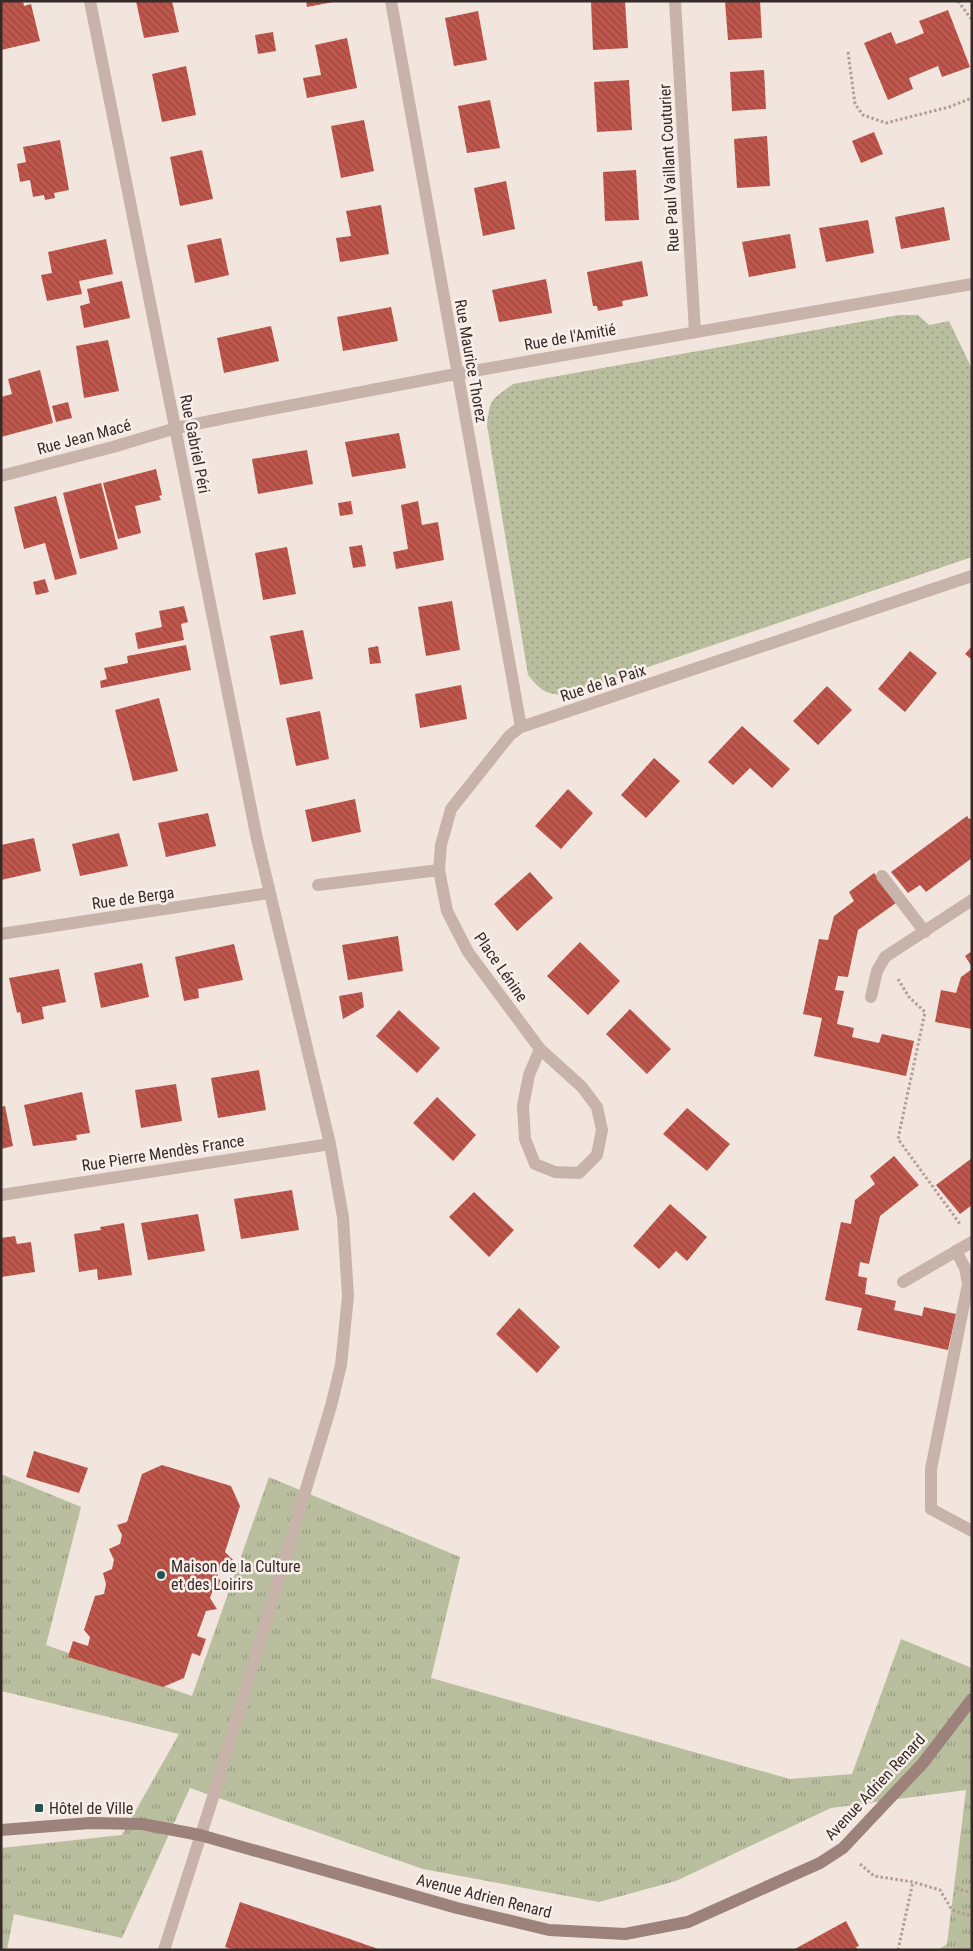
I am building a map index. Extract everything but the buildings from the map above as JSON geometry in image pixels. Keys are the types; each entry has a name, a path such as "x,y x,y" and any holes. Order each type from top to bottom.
{"street":[{"name":"Rue Gabriel Péri","path":"90,1 176,428 194,531 269,893 330,1144 343,1217 348,1296 341,1365 332,1406 215,1791 164,1950"},
{"name":"Rue Maurice Thorez","path":"390,1 521,727"},
{"name":"Rue Paul Vaillant Couturier","path":"675,1 695,332"},
{"name":"Rue de l'Amitié","path":"176,428 456,374 972,284"},
{"name":"Rue Jean Macé","path":"1,476 113,447 176,428"},
{"name":"Rue de la Paix","path":"439,870 441,845 451,809 510,735 521,727 972,576"},
{"path":"318,885 439,870"},
{"name":"Place Lénine","path":"439,870 447,911 468,952 540,1049 582,1087 596,1107 602,1130 596,1155 580,1173 555,1172 536,1164 524,1139 523,1106 529,1075 540,1049"},
{"path":"882,876 925,932"},
{"name":"Rue de Berga","path":"1,934 269,893"},
{"path":"871,997 877,971 885,956 972,900"},
{"name":"Rue Pierre Mendès France","path":"1,1195 330,1144"},
{"path":"903,1282 972,1242"},
{"path":"956,1251 965,1268 968,1284 931,1469 931,1509 972,1531"},
{"name":"Avenue Adrien Renard","path":"1,1830 90,1823 142,1824 200,1835 457,1908 549,1930 625,1934 688,1922 820,1863 843,1848 923,1763 972,1698"}],"path":[{"path":"958,1 972,20"},
{"path":"848,52 856,104 863,115 886,123 949,107 972,98"},
{"path":"885,956 909,997 925,1012 898,1139 960,1224"},
{"path":"843,1848 874,1876 913,1882 940,1890 952,1910 972,1916"},
{"path":"898,1950 913,1882"},
{"path":"956,1888 972,1893"}],"green space":[{"path":"899,315 918,315 929,325 949,321 972,369 972,557 566,695 544,691 536,685 528,675 487,425 489,409 493,400 513,384"},
{"path":"1,1474 81,1507 46,1645 192,1696 269,1477 460,1557 431,1678 790,1779 852,1774 901,1639 972,1668 972,1950 938,1950 947,1944 966,1790 831,1808 676,1881 599,1902 423,1869 190,1788 122,1938 14,1914 7,1950 1,1950 1,1848 122,1835 179,1734 1,1691"}],"place":[{"name":"Maison de la Culture et des Loirirs","path":"161,1575"},
{"name":"Hôtel de Ville","path":"39,1808"}]}
